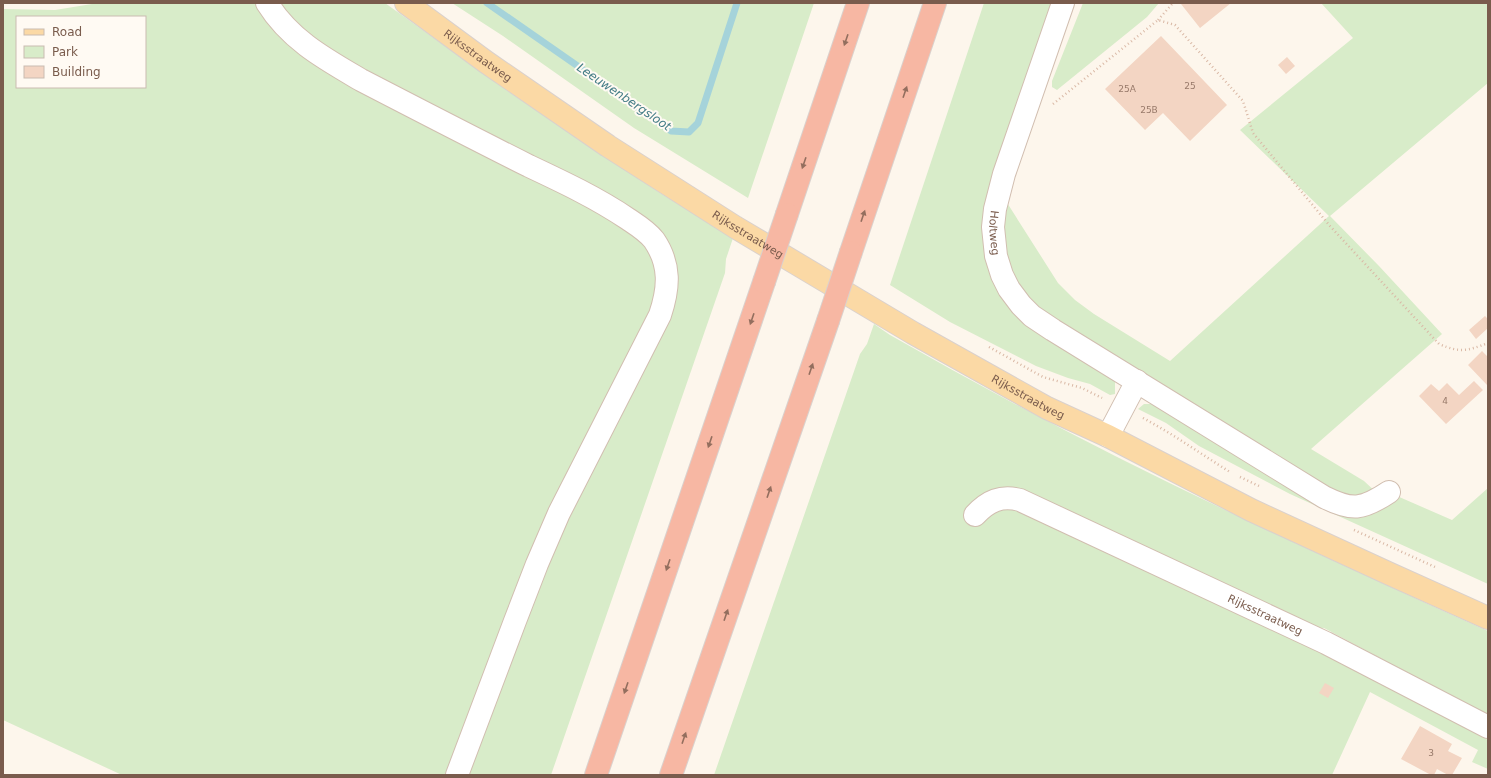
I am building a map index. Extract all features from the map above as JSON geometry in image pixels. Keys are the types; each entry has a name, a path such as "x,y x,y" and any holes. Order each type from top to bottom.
{"highway":[{"path":"596,775 858,3"},
{"path":"671,775 828,321 935,3"}],"main road":[{"name":"Rijksstraatweg","path":"406,3 486,62 608,146 729,223 913,333 1047,408 1108,436 1258,513 1488,618"}],"street":[{"path":"267,3 288,32 333,64 375,88 572,187 616,211 641,228 653,239 662,253 666,266 668,283 666,298 660,315 559,514 543,549 514,621 457,775"},
{"name":"Holtweg","path":"1063,3 1004,174 997,202 993,228 996,256 1002,275 1009,289 1021,305 1032,316 1137,381"},
{"path":"1108,436 1137,381 1324,497 1338,504 1360,507 1372,503 1389,492"},
{"name":"Rijksstraatweg","path":"975,515 982,507 994,500 1006,498 1020,500 1326,643 1488,727"}],"path":[{"path":"1050,107 1158,20 1173,3"},
{"path":"1158,20 1175,24 1243,101 1253,133 1330,226 1439,344 1464,351 1488,342"},
{"path":"986,346 1043,377 1082,388 1122,407 1170,432 1232,473"},
{"path":"1239,476 1260,486"},
{"path":"1351,529 1440,570"}],"green space":[{"path":"98,3 261,3 276,25 634,229 657,264 657,303 450,775 122,775 3,720 3,9 55,10"},
{"path":"276,3 385,3 509,92 660,193 733,238 726,259 725,273 551,775 464,775 541,571 615,415 670,255 444,115 315,42"},
{"path":"452,3 814,3 748,198 634,128 503,36"},
{"path":"984,3 1056,3 992,192 997,275 1111,374 1115,382 1115,394 1110,395 1090,384 1068,378 1036,366 950,322 890,285"},
{"path":"1083,3 1159,3 1147,17 1057,90 1052,87 1052,81"},
{"path":"1321,3 1488,3 1488,83 1330,216 1442,334 1311,449 1364,481 1378,494 1348,501 1034,306 1010,275 1000,217 1004,198 1058,283 1075,300 1094,314 1170,361 1329,216 1240,130 1353,38"},
{"path":"874,324 890,335 998,395 1130,464 1308,549 1488,631 1488,716 1324,628 1308,627 1011,504 1376,679 1488,740 1488,769 1472,762 1478,750 1370,692 1332,775 714,775 860,354 867,344"},
{"path":"1144,404 1156,404 1315,498 1397,496 1452,520 1488,488 1488,584 1290,494 1199,446 1166,423 1138,409"}],"building":[{"path":"1231,3 1200,28 1181,4"},
{"path":"1161,36 1227,105 1190,141 1163,113 1145,130 1105,89"},
{"path":"1287,57 1295,66 1286,74 1278,65"},
{"path":"1485,316 1488,319 1488,328 1476,339 1469,330"},
{"path":"1482,351 1488,357 1487,385 1468,365"},
{"path":"1474,381 1483,390 1446,424 1419,396 1431,384 1439,391 1447,383 1459,395"},
{"path":"1325,683 1334,688 1328,698 1319,693"},
{"path":"1420,726 1452,744 1448,751 1462,758 1452,775 1448,775 1437,769 1434,775 1431,775 1401,759"}],"waterway":[{"name":"Leeuwenbergsloot","path":"487,3 671,131 689,132 698,123 737,3"}]}
